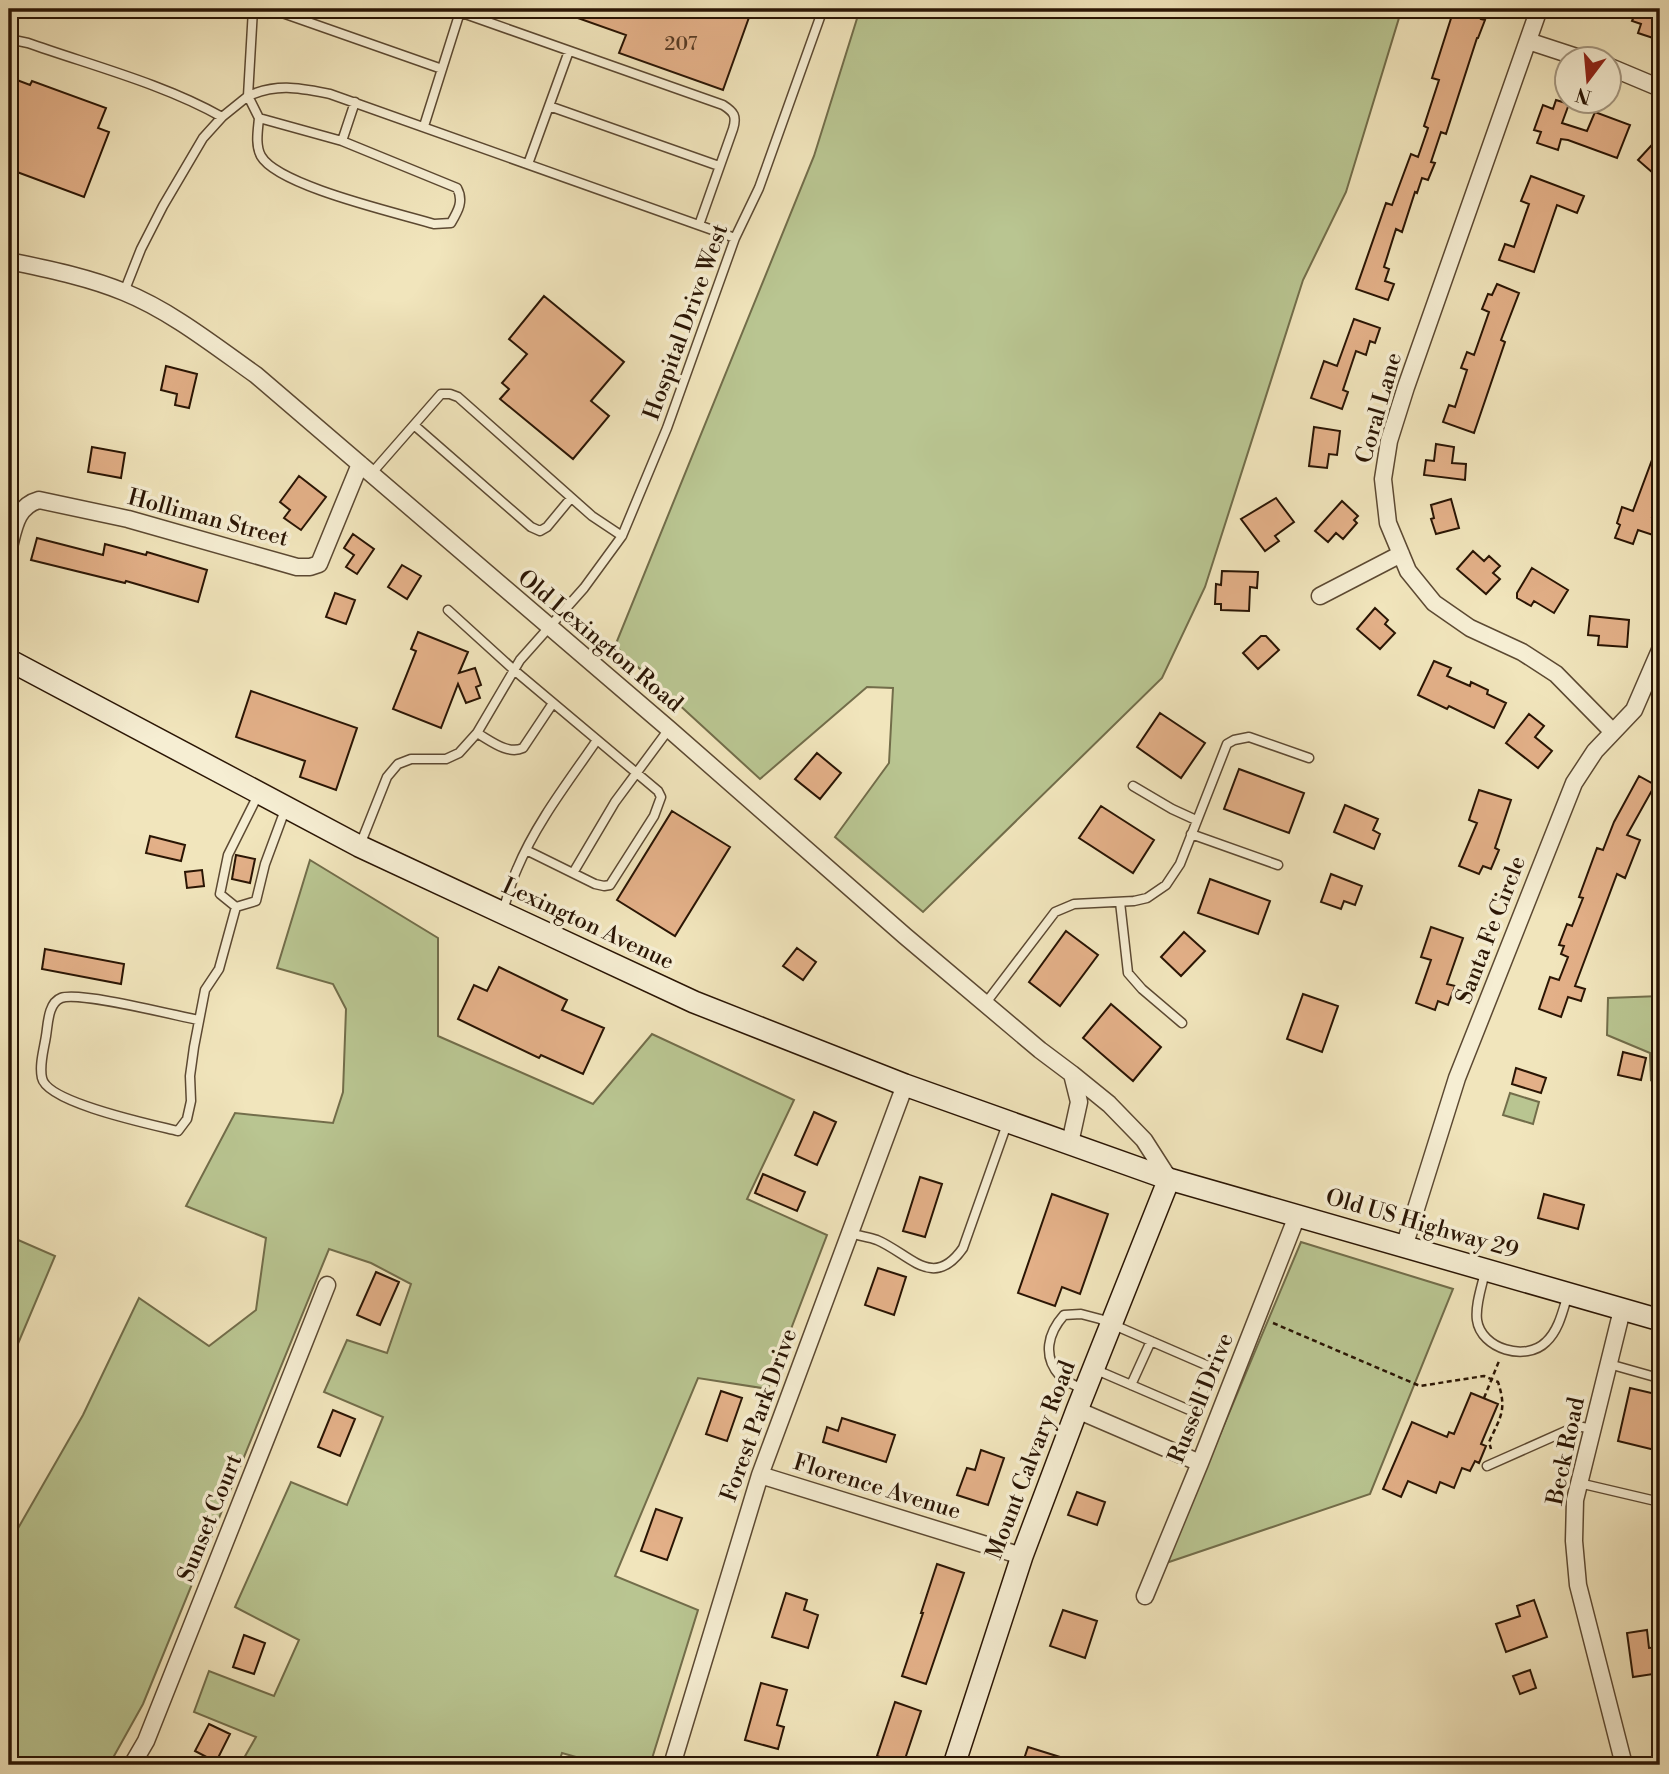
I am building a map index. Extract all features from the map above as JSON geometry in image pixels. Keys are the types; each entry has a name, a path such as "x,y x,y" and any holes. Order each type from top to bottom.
{"main road":[{"name":"Lexington Avenue","path":"9,660 359,846 694,1002 905,1085 1169,1179"},
{"name":"Old US Highway 29","path":"1169,1179 1660,1320"},
{"name":"Mount Calvary Road","path":"954,1765 1022,1556 1169,1179"}],"street":[{"name":"Coral Lane","path":"1539,9 1389,441 1383,479 1388,523 1408,571 1434,603 1470,628 1522,652 1556,674 1613,732"},
{"path":"1528,41 1554,50"},
{"path":"1624,73 1660,88"},
{"name":"Old Lexington Road","path":"9,261 124,292 187,327 257,375 985,1004 1109,1104 1144,1140 1169,1179"},
{"name":"Holliman Street","path":"9,547 21,510 39,500 128,519 297,566 310,567 319,564 366,469"},
{"path":"1320,596 1401,554"},
{"name":"Santa Fe Circle","path":"1404,1247 1457,1078 1574,783 1595,751 1634,710 1660,650"},
{"path":"1070,1143 1079,1102 1072,1074"},
{"name":"Forest Park Drive","path":"672,1765 760,1475 905,1085"},
{"name":"Russell Drive","path":"1145,1596 1297,1216"},
{"name":"Sunset Court","path":"132,1765 146,1741 327,1285"},
{"name":"Beck Road","path":"1622,1310 1575,1500 1574,1542 1578,1585 1624,1765"},
{"path":"1081,1400 1200,1464"},
{"name":"Florence Avenue","path":"760,1475 1022,1556"}],"lane":[{"path":"253,9 248,96 259,118 257,143 261,156 274,169 322,190 434,224 451,223 460,208 457,188 342,141 259,118"},
{"path":"271,9 442,69"},
{"path":"451,9 723,105 733,111 736,119 699,225"},
{"name":"Hospital Drive West","path":"359,846 387,777 398,764 411,759 446,760 459,753 477,733 520,660 584,588 622,536 667,429 735,238 759,188 823,9"},
{"path":"424,126 460,12"},
{"path":"9,39 28,43 159,89 203,106 222,117"},
{"path":"528,164 569,51"},
{"path":"124,292 141,249 163,206 203,138 222,117 248,96 266,89 291,87 330,94 735,238"},
{"path":"342,141 355,102"},
{"path":"549,106 719,166"},
{"path":"366,469 414,425 441,394 450,394 458,397 592,516 622,536"},
{"path":"414,425 531,527 540,531 547,527 572,498"},
{"path":"449,610 514,670 658,791 661,797 654,816 610,885 595,884 526,850"},
{"path":"477,733 507,750 518,751 523,748 553,703"},
{"path":"573,873 615,802 669,729"},
{"path":"985,1004 1055,912 1074,904 1147,898 1166,886 1180,864 1227,744 1249,737 1309,758"},
{"path":"502,913 526,850 553,804 597,740"},
{"path":"1133,786 1196,820"},
{"path":"236,908 220,894 228,855 259,793"},
{"path":"236,908 256,901 265,864 286,807"},
{"path":"1191,834 1278,865"},
{"path":"1120,902 1128,973 1142,989 1182,1023"},
{"path":"198,1020 85,997 60,998 52,1006 42,1059 42,1080 48,1089 59,1096 124,1119 178,1131 187,1119 191,1101 190,1076 205,990 219,969 236,908"},
{"path":"850,1233 878,1241 914,1263 931,1268 944,1267 955,1260 963,1248 1008,1121"},
{"path":"1485,1270 1477,1320 1483,1334 1504,1348 1525,1353 1545,1343 1562,1317 1568,1294"},
{"path":"1081,1400 1061,1378 1048,1351 1049,1336 1064,1315 1081,1314 1111,1324 1213,1368 1194,1412 1093,1369"},
{"path":"1132,1385 1151,1341"},
{"path":"1609,1364 1655,1377 1660,1374"},
{"path":"1491,1465 1577,1426 1593,1429"},
{"path":"1579,1483 1660,1502"}],"path":[{"path":"1258,1317 1420,1386 1476,1376 1484,1376 1498,1382 1503,1398 1503,1410 1489,1442 1491,1465"},
{"path":"1484,1398 1504,1348"}],"green space":[{"path":"860,9 1404,9 1346,192 1303,280 1205,587 1162,678 923,912 835,837 889,763 893,688 867,687 760,779 615,646 814,156"},
{"path":"310,860 438,938 438,1036 593,1104 652,1034 794,1100 747,1199 827,1235 768,1389 698,1378 615,1576 698,1610 650,1765 604,1765 562,1753 558,1765 240,1765 256,1737 194,1712 209,1671 274,1696 299,1640 235,1607 291,1482 347,1505 383,1417 324,1392 347,1340 387,1353 411,1284 371,1263 329,1249 143,1704 109,1765 9,1765 9,1544 83,1415 139,1298 209,1346 256,1310 266,1238 186,1206 235,1113 333,1123 343,1092 346,1009 333,984 277,968"},
{"path":"1660,996 1660,1076 1651,1080 1650,1053 1607,1035 1608,998"},
{"path":"1510,1093 1539,1102 1533,1124 1503,1115"},
{"path":"9,1236 55,1256 9,1365"},
{"path":"1301,1242 1453,1289 1370,1494 1166,1563"}],"building":[{"path":"558,9 752,9 723,90 619,53 626,35"},
{"path":"1454,9 1485,9 1481,19 1485,20 1446,134 1441,132 1431,162 1435,163 1428,180 1422,178 1417,193 1415,192 1402,232 1396,229 1384,267 1389,269 1385,281 1394,284 1388,300 1356,289 1386,203 1392,205 1411,154 1418,157 1428,128 1424,126 1439,80 1432,78"},
{"path":"1637,9 1660,11 1656,39 1638,33 1641,24 1632,21"},
{"path":"9,77 30,85 32,81 106,108 98,128 109,132 84,197 9,169"},
{"path":"1543,105 1553,109 1554,106 1554,116 1565,116 1562,123 1587,131 1593,116 1606,116 1630,125 1617,158 1568,140 1561,139 1558,150 1537,143 1541,132 1534,130"},
{"path":"1660,136 1660,179 1638,160"},
{"path":"1531,176 1584,196 1577,213 1557,205 1534,272 1499,260 1505,244 1514,247 1529,204 1521,201"},
{"path":"1497,284 1519,293 1501,340 1505,342 1474,433 1443,422 1449,405 1455,407 1467,370 1461,368 1467,352 1474,355 1489,312 1482,309 1488,294 1492,295"},
{"path":"544,296 624,362 591,401 609,416 573,459 500,399 509,389 502,383 527,354 509,339"},
{"path":"1354,319 1380,328 1375,343 1370,341 1366,355 1356,351 1343,390 1348,392 1342,409 1311,398 1324,361 1337,366"},
{"path":"166,366 197,374 189,408 175,405 177,394 161,390"},
{"path":"1314,427 1340,431 1337,455 1329,454 1327,468 1309,466"},
{"path":"1659,441 1660,496 1652,517 1658,519 1653,535 1638,530 1633,544 1615,538 1622,507 1633,511"},
{"path":"1436,444 1454,447 1452,463 1466,464 1465,480 1424,475 1426,460 1434,461"},
{"path":"92,447 125,453 121,478 88,472"},
{"path":"299,476 326,497 301,530 284,518 290,510 280,502"},
{"path":"1276,498 1294,522 1275,536 1279,541 1265,551 1241,519"},
{"path":"1451,499 1459,528 1436,534 1431,519 1434,518 1431,505"},
{"path":"1342,501 1358,516 1354,520 1357,523 1343,539 1336,533 1328,542 1315,531"},
{"path":"353,534 374,549 357,574 346,567 354,555 344,548"},
{"path":"37,538 103,555 105,544 146,555 147,552 207,570 198,602 126,581 125,583 31,560"},
{"path":"1473,551 1484,561 1489,556 1500,566 1493,573 1500,579 1486,594 1457,569"},
{"path":"402,565 421,576 407,599 388,587"},
{"path":"1532,568 1568,590 1554,613 1534,601 1531,606 1517,598 1517,593"},
{"path":"1222,571 1258,572 1257,588 1250,587 1249,611 1221,610 1221,604 1215,604 1216,584 1221,585"},
{"path":"335,593 355,600 346,624 326,617"},
{"path":"1375,608 1388,620 1385,624 1395,633 1380,649 1357,629"},
{"path":"1590,616 1629,620 1627,647 1598,645 1599,636 1588,635"},
{"path":"418,632 468,652 459,673 475,668 481,685 476,687 480,698 466,703 458,684 441,728 393,709 416,651 411,649"},
{"path":"1261,636 1266,636 1279,650 1258,669 1243,653"},
{"path":"1434,661 1451,668 1447,676 1470,686 1471,682 1506,703 1494,728 1449,706 1447,709 1418,695"},
{"path":"251,691 357,728 336,790 300,777 305,761 236,737"},
{"path":"1160,713 1205,743 1181,778 1137,747"},
{"path":"1529,714 1544,726 1535,737 1552,751 1538,768 1506,743"},
{"path":"817,753 841,773 820,799 795,779"},
{"path":"1239,769 1304,793 1289,833 1224,809"},
{"path":"1639,776 1655,785 1627,835 1640,840 1625,878 1617,874 1575,986 1585,989 1581,1001 1568,997 1561,1017 1539,1009 1550,977 1559,980 1568,957 1561,954 1564,946 1559,945 1567,924 1572,926 1583,898 1579,897 1597,848 1603,850 1614,822"},
{"path":"1479,790 1511,800 1495,848 1499,850 1491,869 1483,866 1479,874 1459,866 1477,823 1469,820"},
{"path":"1345,805 1378,819 1373,830 1380,834 1374,849 1334,832"},
{"path":"1101,806 1154,840 1133,873 1079,838"},
{"path":"672,811 730,847 675,936 617,900"},
{"path":"150,836 185,845 181,861 146,853"},
{"path":"236,855 255,859 250,883 232,879"},
{"path":"202,870 204,886 187,888 185,872"},
{"path":"1331,874 1362,886 1355,905 1344,901 1341,909 1321,902"},
{"path":"1210,879 1270,901 1258,934 1198,913"},
{"path":"1431,927 1463,938 1447,984 1455,986 1448,1005 1438,1001 1435,1010 1416,1003 1431,960 1421,957"},
{"path":"1066,931 1098,955 1060,1006 1029,982"},
{"path":"1184,932 1205,951 1181,976 1161,957"},
{"path":"797,948 816,962 803,980 783,966"},
{"path":"45,949 124,964 121,984 42,969"},
{"path":"499,967 567,1000 562,1010 604,1028 583,1074 541,1055 539,1058 458,1019 474,985 487,991"},
{"path":"1303,994 1338,1006 1322,1052 1287,1039"},
{"path":"1111,1004 1161,1047 1133,1081 1083,1038"},
{"path":"1623,1052 1646,1058 1641,1080 1618,1075"},
{"path":"1516,1068 1546,1078 1541,1093 1512,1084"},
{"path":"814,1112 836,1122 817,1165 795,1155"},
{"path":"763,1174 805,1192 797,1211 755,1193"},
{"path":"920,1177 942,1184 925,1237 903,1231"},
{"path":"1052,1194 1108,1214 1080,1294 1062,1287 1055,1306 1018,1293"},
{"path":"1544,1194 1584,1205 1578,1229 1538,1218"},
{"path":"878,1268 906,1277 894,1315 865,1305"},
{"path":"376,1272 399,1282 380,1325 357,1315"},
{"path":"1630,1388 1660,1395 1660,1427 1655,1450 1618,1441"},
{"path":"721,1391 742,1398 727,1441 706,1434"},
{"path":"1471,1393 1498,1404 1481,1444 1486,1446 1479,1463 1475,1461 1470,1471 1462,1468 1454,1488 1440,1482 1436,1493 1408,1481 1401,1497 1383,1489 1412,1422 1447,1437 1449,1432 1454,1434"},
{"path":"333,1410 355,1419 340,1456 318,1447"},
{"path":"842,1418 895,1435 886,1462 823,1442 827,1427 838,1431"},
{"path":"981,1450 1004,1458 988,1505 957,1495 967,1468 975,1470"},
{"path":"1077,1492 1105,1502 1097,1525 1068,1515"},
{"path":"656,1509 682,1518 667,1560 641,1551"},
{"path":"937,1564 964,1573 926,1684 902,1676"},
{"path":"786,1593 807,1600 804,1610 818,1615 808,1648 772,1637"},
{"path":"1534,1600 1547,1637 1506,1652 1496,1624 1520,1616 1517,1606"},
{"path":"1063,1610 1097,1621 1085,1658 1050,1646"},
{"path":"1647,1630 1649,1648 1660,1647 1660,1673 1633,1677 1627,1633"},
{"path":"244,1635 265,1643 254,1674 233,1667"},
{"path":"1530,1670 1536,1688 1520,1694 1513,1676"},
{"path":"761,1683 787,1690 777,1725 784,1727 778,1749 745,1740"},
{"path":"895,1702 921,1711 903,1765 877,1756"},
{"path":"209,1724 230,1734 216,1762 195,1751"},
{"path":"1028,1747 1076,1762 1075,1765 1022,1765"}]}
